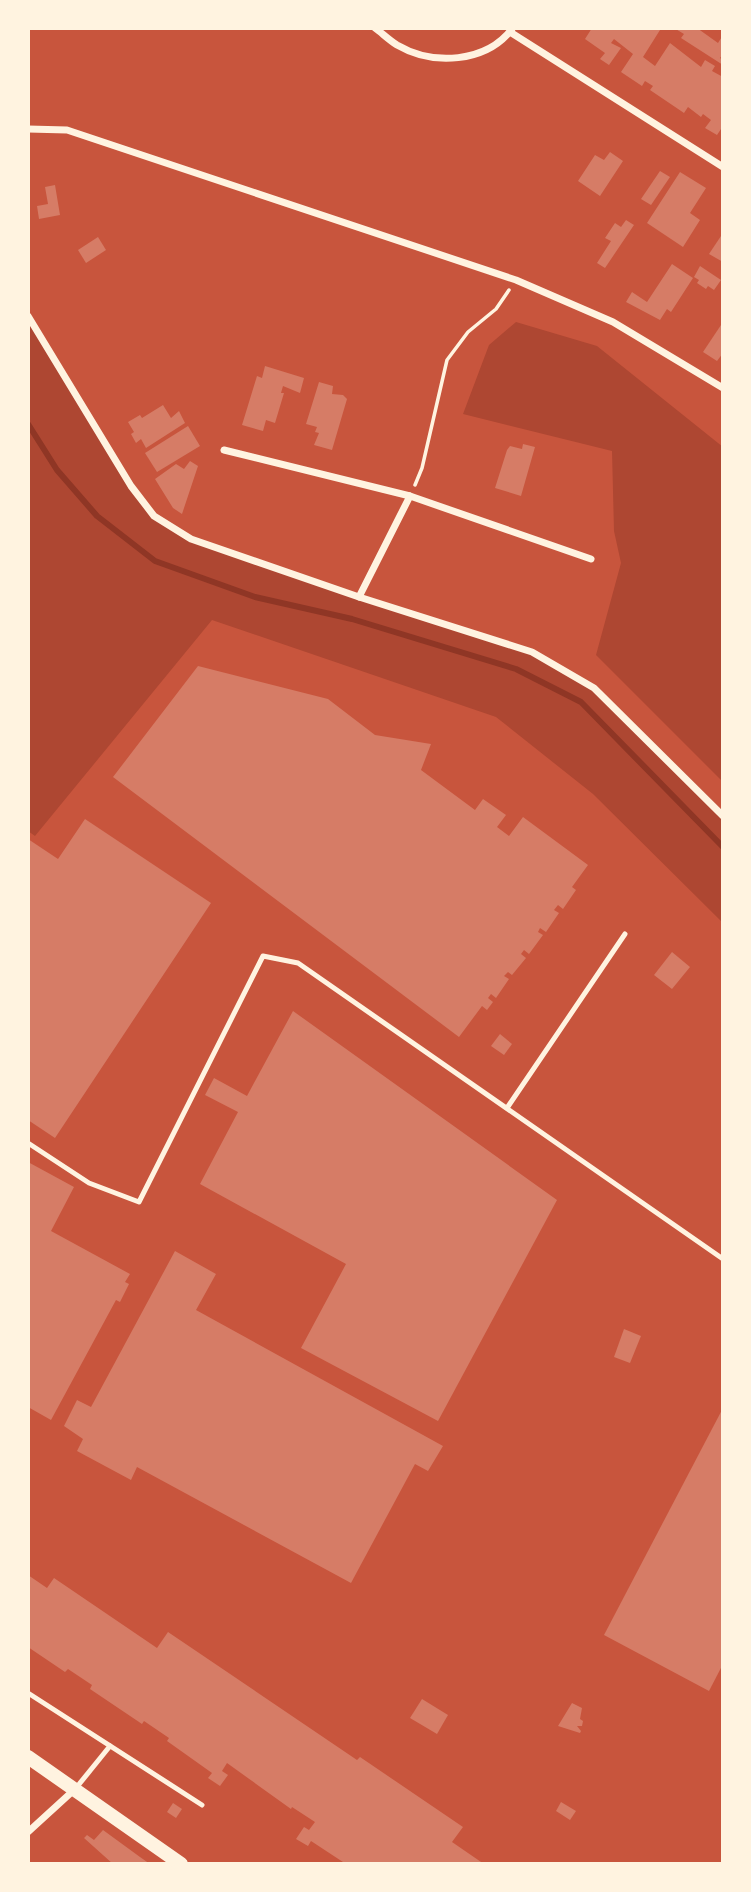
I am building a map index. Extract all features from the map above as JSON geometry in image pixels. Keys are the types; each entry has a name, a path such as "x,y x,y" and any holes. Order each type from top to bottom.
{"main road":[{"path":"28,1757 181,1864"}],"street":[{"path":"375,28 398,45 430,57 465,57 494,47 511,30 723,167"},
{"path":"28,129 67,130 516,280 613,322 723,388"},
{"path":"28,316 131,486 153,516 191,539 359,597 532,652 594,688 723,816"},
{"path":"224,450 410,496 591,559"},
{"path":"359,597 410,496"},
{"path":"28,1832 74,1790"}],"lane":[{"path":"507,1108 625,934"},
{"path":"28,1143 89,1183 139,1202 263,956 298,963 723,1259"},
{"path":"28,1693 202,1805"},
{"path":"74,1790 110,1746"}],"path":[{"path":"410,496 422,468 447,360 468,332 496,309 516,280"}],"shaded area":[{"path":"28,316 154,516 191,539 532,652 594,688 723,816 723,923 593,794 496,717 212,620 35,836 28,831"},
{"path":"516,322 597,346 723,447 723,782 596,655 621,563 614,531 612,451 463,414 489,345"}],"building":[{"path":"592,28 657,28 660,30 643,57 655,66 670,43 701,67 705,60 715,66 712,71 723,77 723,126 717,135 705,128 711,120 703,114 701,117 688,107 684,113 650,90 653,86 645,81 642,86 621,72 633,54 614,39 611,43 621,48 609,65 600,59 605,53 585,39"},
{"path":"674,28 697,28 718,43 723,35 723,54 720,58 723,65 681,38 684,34"},
{"path":"610,152 623,161 600,196 578,181 595,155 604,160"},
{"path":"660,171 670,177 651,205 641,199"},
{"path":"680,172 706,188 690,213 700,220 683,247 647,223"},
{"path":"55,185 60,215 39,219 37,206 48,204 45,187"},
{"path":"626,220 634,225 605,268 597,263 611,241 605,238 615,223 621,227"},
{"path":"723,233 723,262 709,254"},
{"path":"98,237 106,250 86,263 78,250"},
{"path":"672,264 693,278 671,312 667,309 660,320 626,302 632,292 647,302"},
{"path":"700,266 721,280 714,290 708,286 706,289 697,283 699,280 694,277"},
{"path":"723,322 723,353 717,361 703,352"},
{"path":"265,366 304,378 300,393 283,386 281,393 284,393 275,423 266,420 263,431 242,425 257,376 262,378"},
{"path":"319,382 333,386 332,394 343,395 347,399 332,450 314,445 319,433 315,432 317,427 306,424"},
{"path":"163,405 171,418 179,411 185,423 146,448 141,439 136,443 128,422 140,415 142,418"},
{"path":"188,426 200,446 157,472 145,453"},
{"path":"523,444 535,447 521,496 495,488 507,450 510,446 522,449"},
{"path":"190,461 198,466 182,514 173,508 155,479 176,464 184,469"},
{"path":"198,666 328,699 375,735 431,744 421,770 475,810 483,799 506,815 497,827 509,836 523,817 588,865 572,887 576,890 563,909 558,905 554,910 559,913 546,932 540,928 538,932 543,935 529,954 524,950 521,954 526,958 512,975 508,972 504,976 509,979 496,998 491,994 488,998 493,1002 487,1010 482,1006 459,1037 113,777"},
{"path":"85,819 211,903 55,1138 28,1120 28,839 58,859"},
{"path":"672,952 690,967 672,989 654,975"},
{"path":"293,1011 557,1200 438,1421 301,1348 346,1264 200,1184 238,1112 205,1095 214,1078 247,1096"},
{"path":"500,1034 512,1044 504,1055 491,1046"},
{"path":"28,1162 74,1187 51,1231 130,1274 125,1282 129,1284 120,1302 116,1300 51,1420 28,1407"},
{"path":"175,1251 216,1274 196,1310 443,1446 428,1471 415,1464 351,1583 137,1467 131,1480 77,1451 83,1439 64,1426 77,1400 91,1407"},
{"path":"624,1329 641,1336 630,1363 614,1357"},
{"path":"723,1408 723,1664 709,1691 604,1635"},
{"path":"28,1575 47,1588 54,1578 157,1648 168,1632 357,1760 360,1757 463,1827 452,1842 484,1864 346,1864 311,1841 308,1846 296,1839 304,1827 309,1830 315,1822 292,1807 291,1809 227,1763 222,1771 228,1775 220,1786 208,1778 212,1773 167,1741 169,1738 144,1721 142,1724 90,1689 92,1685 68,1669 65,1672 28,1647"},
{"path":"422,1699 448,1715 437,1734 410,1718"},
{"path":"572,1703 582,1708 582,1726 577,1726 580,1733 558,1726"},
{"path":"561,1802 576,1811 570,1820 556,1811"},
{"path":"173,1803 182,1809 176,1818 167,1812"},
{"path":"103,1830 150,1864 113,1864 84,1838 87,1835 94,1840"}],"waterway":[{"path":"28,424 57,470 97,516 155,561 255,597 352,619 516,669 581,702 723,847"}]}
